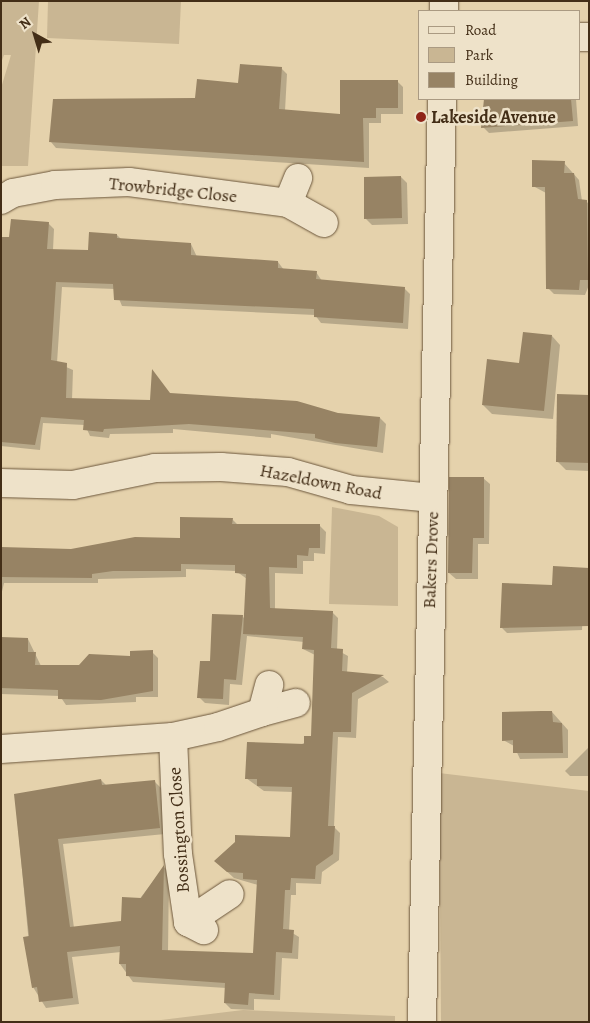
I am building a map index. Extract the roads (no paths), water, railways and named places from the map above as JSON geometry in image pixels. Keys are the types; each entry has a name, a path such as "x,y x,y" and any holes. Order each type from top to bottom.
{"street":[{"name":"Bakers Drove","path":"422,1022 442,100"},
{"path":"288,203 298,178"},
{"name":"Trowbridge Close","path":"1,200 13,193 55,185 129,182 288,203 324,223"},
{"name":"Hazeldown Road","path":"1,483 73,486 155,468 221,467 288,472 351,490 433,498"},
{"path":"262,712 269,685"},
{"path":"1,749 173,738 296,703"},
{"name":"Bossington Close","path":"173,738 178,854 196,926 230,894"}],"place":[{"name":"Lakeside Avenue","path":"421,117"}]}
